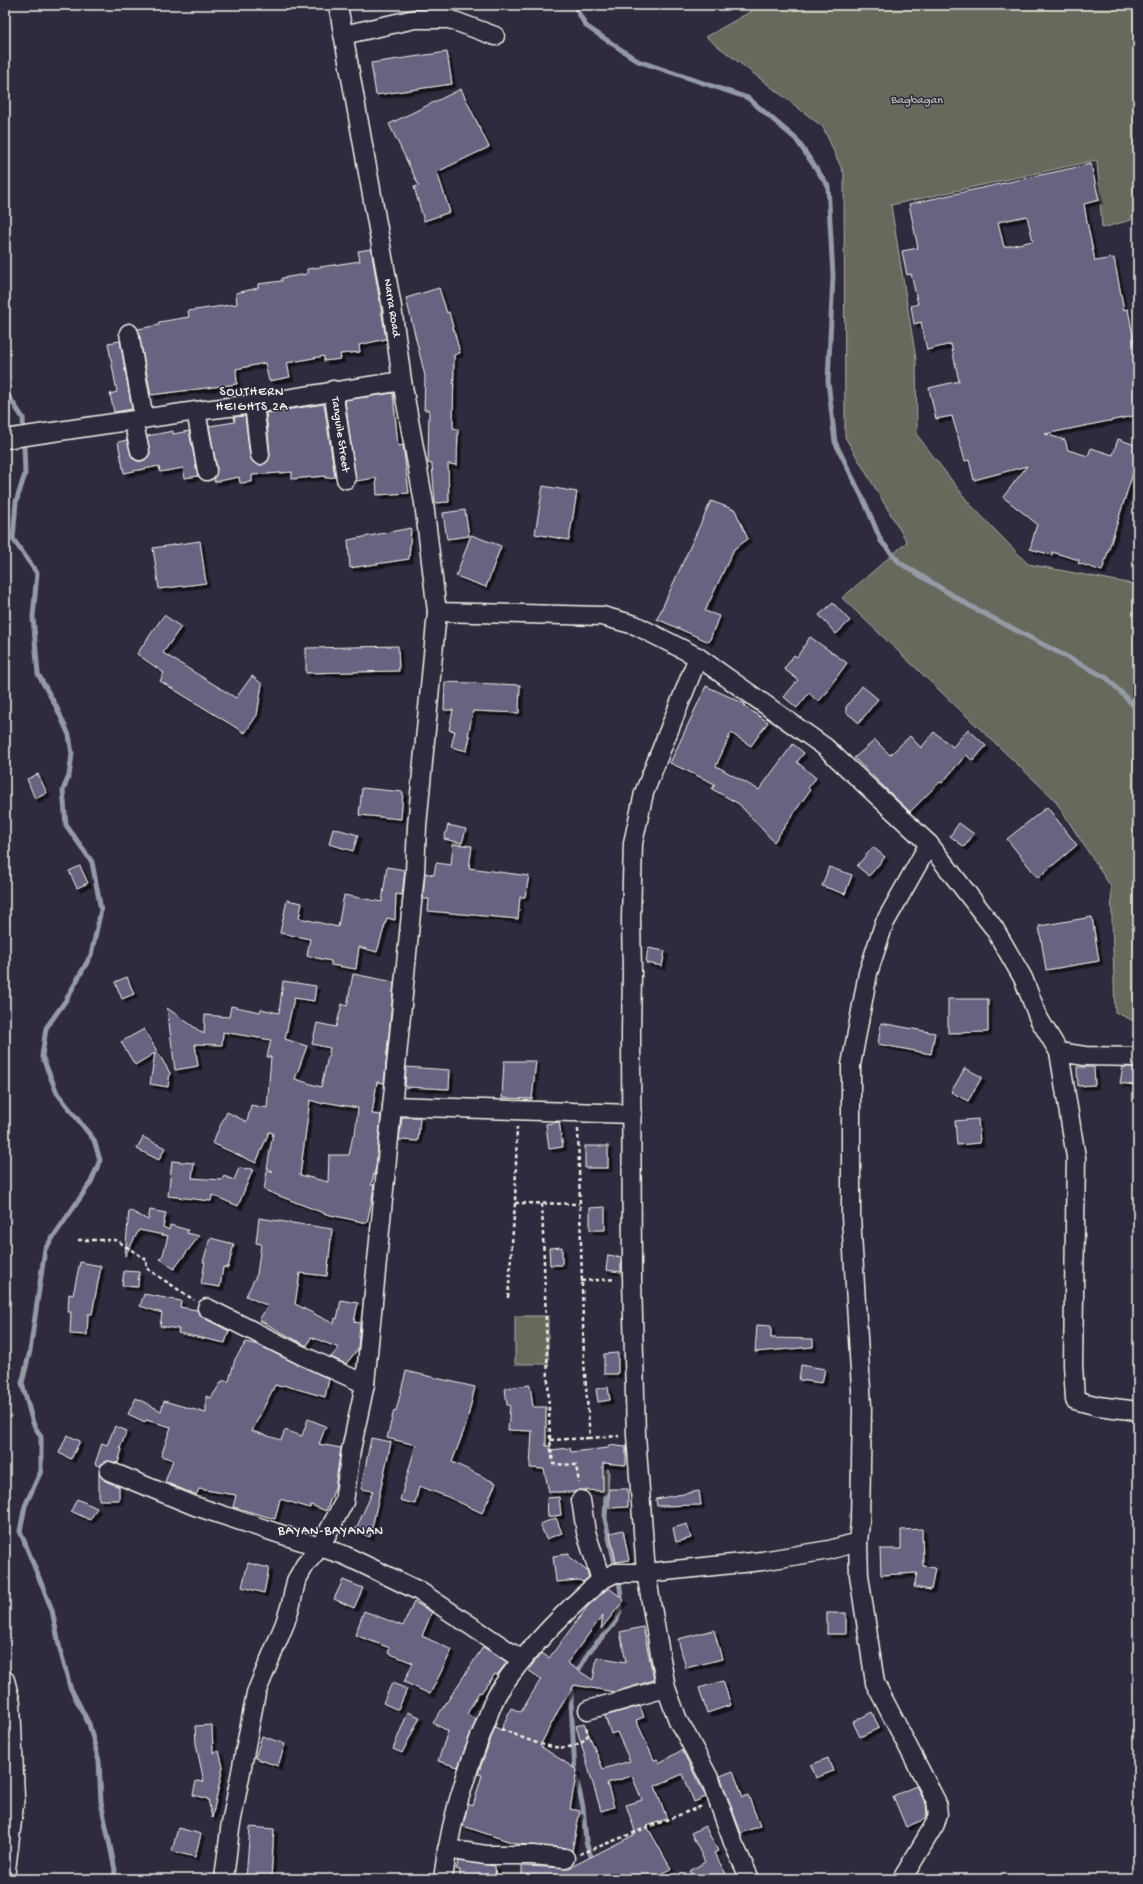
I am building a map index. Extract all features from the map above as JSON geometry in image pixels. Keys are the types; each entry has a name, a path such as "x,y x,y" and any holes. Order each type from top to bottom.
{"street":[{"name":"Narra Road","path":"224,1879 230,1830 256,1693 291,1604 296,1581 305,1565 320,1547 344,1502 351,1450 365,1384 414,880 417,826 436,612 424,503 402,381 392,307 338,5"},
{"path":"343,35 448,12 495,36"},
{"path":"129,333 140,451"},
{"path":"10,439 402,381"},
{"name":"Tanguile Street","path":"333,390 346,479"},
{"path":"254,404 260,456"},
{"path":"196,411 207,471"},
{"path":"436,612 602,616 635,625 698,657 825,747 929,844 994,928 1023,978 1040,1019 1059,1052 1076,1157 1073,1364 1075,1400 1098,1406 1138,1411"},
{"path":"698,657 644,793 633,843 631,919 632,1278 636,1435 646,1573 666,1688 679,1723 718,1799 734,1845 750,1879"},
{"path":"902,1879 935,1824 938,1807 875,1683 860,1575 858,1542 860,1522 862,1407 851,1216 851,1065 868,973 884,924 929,844"},
{"path":"1059,1052 1085,1056 1138,1057"},
{"path":"392,1106 632,1114"},
{"path":"206,1308 301,1355 365,1384"},
{"path":"109,1471 195,1506 344,1555 419,1591 522,1660"},
{"path":"581,1500 586,1532 612,1575"},
{"path":"443,1879 446,1849 462,1787 498,1692 534,1644 612,1575 762,1561 830,1550 858,1542"},
{"path":"5,1680 11,1703 15,1797 5,1878"},
{"path":"588,1710 666,1688"},
{"path":"446,1849 486,1855 525,1855 565,1858"}],"path":[{"path":"508,1298 515,1203 517,1110"},
{"path":"578,1112 581,1281 584,1361 590,1438"},
{"path":"515,1203 579,1204"},
{"path":"542,1204 550,1440 553,1464 576,1465 581,1500"},
{"path":"78,1240 116,1240 147,1260 146,1268 206,1308"},
{"path":"581,1281 632,1278"},
{"path":"550,1440 636,1435"},
{"path":"485,1723 544,1746 567,1748 584,1740 588,1734 583,1717 588,1710"},
{"path":"565,1858 590,1852 718,1799"}],"green space":[{"name":"Bagbagan","path":"762,5 1138,5 1138,190 1131,220 1102,228 1097,160 891,205 916,359 917,435 969,503 1028,564 1138,585 1138,1023 1115,1012 1111,887 1054,799 842,598 907,542 845,437 844,174 823,127 706,37"},
{"path":"515,1316 548,1316 548,1364 515,1364"}],"building":[{"path":"447,52 452,84 376,95 371,63"},
{"path":"461,89 489,147 437,172 450,212 424,221 414,187 419,186 389,124"},
{"path":"1091,164 1099,200 1084,204 1087,222 1095,261 1114,258 1124,310 1128,309 1138,364 1138,415 1045,434 1065,440 1068,450 1088,456 1091,448 1113,455 1118,439 1138,446 1138,457 1102,571 1078,563 1079,560 1052,552 1052,555 1030,549 1037,524 1003,497 1027,466 974,480 969,460 965,461 952,416 936,419 929,388 959,381 951,344 927,350 921,322 914,324 911,306 918,304 911,274 907,275 902,251 918,248 909,204","holes":["1027,216 1033,241 1004,247 998,222"]},
{"path":"371,249 386,339 359,345 360,352 340,354 341,359 324,361 324,356 287,363 290,377 269,381 265,363 236,369 237,384 151,395 138,329 159,325 159,322 189,317 188,311 237,304 236,293 258,288 258,284 282,281 282,278 307,274 307,269 360,261 358,251"},
{"path":"439,288 447,313 449,312 460,353 454,355 453,428 458,429 457,465 448,464 449,502 435,503 432,464 428,463 429,410 424,410 425,376 406,298"},
{"path":"120,341 132,409 114,412 110,394 117,392 108,343"},
{"path":"393,393 398,446 403,445 409,493 377,495 376,478 356,481 345,400"},
{"path":"324,404 335,477 325,478 325,476 292,479 292,472 252,475 252,482 240,483 239,477 214,482 217,469 209,426 235,422 234,417 245,416 250,457 256,464 262,465 269,459 270,454 266,413"},
{"path":"173,431 173,434 189,431 198,476 185,478 183,468 160,472 159,466 124,473 118,442 127,440 132,458 137,461 142,461 150,454 147,436"},
{"path":"543,486 577,492 569,540 535,534"},
{"path":"711,501 735,510 748,539 734,549 705,611 719,616 709,642 657,619"},
{"path":"465,510 469,536 447,539 443,513"},
{"path":"411,528 409,559 350,568 348,540"},
{"path":"471,535 501,546 486,587 456,576"},
{"path":"200,541 206,583 159,589 153,548"},
{"path":"833,603 850,621 836,634 819,615"},
{"path":"164,615 181,627 163,653 236,698 252,676 262,684 257,715 245,733 160,681 164,673 137,654"},
{"path":"810,637 847,663 828,689 829,690 818,702 809,693 797,708 784,697 798,680 784,669 794,655 797,657"},
{"path":"398,646 399,671 306,673 306,648"},
{"path":"445,682 520,685 519,713 473,711 468,736 470,736 467,751 451,747 455,731 449,730 453,710 444,710"},
{"path":"706,686 745,704 744,706 768,722 751,746 731,733 716,766 759,790 793,744 804,753 797,762 816,778 808,788 810,790 774,842 739,804 712,789 715,784 670,763"},
{"path":"862,686 878,699 859,723 846,712 846,707"},
{"path":"968,729 986,746 973,761 966,755 942,783 940,782 910,812 854,758 875,740 890,755 910,736 921,748 934,732 953,747"},
{"path":"38,774 47,793 35,799 27,779"},
{"path":"362,788 403,792 401,819 359,815"},
{"path":"1047,807 1077,845 1038,878 1007,839"},
{"path":"959,823 974,834 964,847 950,836"},
{"path":"448,825 466,829 462,843 444,839"},
{"path":"333,828 358,835 353,851 329,844"},
{"path":"453,844 472,846 469,868 529,876 525,897 520,897 518,919 428,911 429,899 423,899 425,873 434,875 436,863 451,865"},
{"path":"873,847 885,857 869,876 857,866"},
{"path":"80,866 88,883 77,888 69,871"},
{"path":"387,867 405,870 402,895 396,894 395,920 387,918 377,952 359,947 356,969 331,965 331,961 307,956 310,939 280,933 287,900 302,903 299,918 338,927 344,895 382,902"},
{"path":"829,867 852,875 845,894 822,886"},
{"path":"1092,917 1099,961 1046,970 1039,926"},
{"path":"648,948 665,951 662,966 646,963"},
{"path":"353,974 394,982 384,1083 377,1082 372,1114 381,1115 376,1167 371,1185 374,1185 367,1223 326,1214 264,1190 267,1171 273,1171 267,1169 273,1133 269,1132 256,1163 212,1143 227,1112 247,1122 251,1105 267,1108 271,1057 267,1057 271,1040 223,1032 222,1045 195,1044 198,1066 175,1070 167,1008 204,1034 205,1015 229,1017 231,1006 260,1012 261,1009 279,1013 283,981 316,986 314,1001 294,998 285,1039 307,1046 295,1079 321,1087 330,1048 312,1044 317,1023 336,1027 342,1004 347,1006","holes":["310,1100 323,1104 324,1102 358,1108 355,1135 353,1135 349,1155 329,1155 328,1182 300,1175"]},
{"path":"127,977 134,994 122,999 115,982"},
{"path":"948,999 988,999 988,1032 948,1033"},
{"path":"881,1023 935,1033 931,1054 878,1044"},
{"path":"144,1029 170,1073 168,1087 150,1084 155,1053 135,1065 121,1042"},
{"path":"504,1061 536,1061 532,1099 502,1098"},
{"path":"406,1067 450,1070 449,1089 405,1087"},
{"path":"1077,1067 1094,1067 1095,1085 1078,1086"},
{"path":"1123,1067 1137,1067 1134,1085 1120,1083"},
{"path":"965,1068 982,1077 968,1101 951,1092"},
{"path":"402,1117 420,1117 418,1141 399,1140"},
{"path":"978,1119 980,1143 957,1145 955,1121"},
{"path":"559,1122 563,1147 549,1149 546,1124"},
{"path":"143,1137 165,1148 159,1160 137,1149"},
{"path":"585,1146 608,1146 608,1168 585,1168"},
{"path":"172,1161 194,1163 192,1178 222,1180 224,1176 234,1180 239,1168 253,1169 238,1206 212,1195 211,1201 168,1196"},
{"path":"605,1207 605,1230 590,1230 590,1208"},
{"path":"129,1210 148,1220 150,1210 166,1213 163,1227 169,1230 170,1225 188,1230 187,1233 199,1236 174,1269 160,1259 163,1255 168,1236 139,1230 125,1256"},
{"path":"259,1218 332,1229 327,1276 300,1273 295,1304 334,1324 335,1318 337,1319 341,1300 358,1303 354,1322 360,1323 358,1349 346,1364 331,1357 339,1348 311,1337 307,1346 259,1320 268,1306 246,1296 257,1274 261,1244 256,1243"},
{"path":"210,1238 234,1244 228,1268 223,1267 220,1287 201,1284 205,1262 203,1262"},
{"path":"562,1247 562,1265 550,1265 549,1248"},
{"path":"608,1255 621,1257 621,1272 606,1270"},
{"path":"80,1262 101,1266 92,1314 88,1314 87,1335 70,1334 71,1312 68,1312 69,1294 73,1295"},
{"path":"124,1271 139,1272 138,1287 122,1286"},
{"path":"144,1294 181,1301 180,1307 197,1310 202,1317 229,1331 225,1343 178,1333 179,1329 160,1326 162,1313 140,1306"},
{"path":"757,1325 771,1326 771,1338 813,1339 813,1347 755,1352"},
{"path":"246,1342 258,1345 329,1379 325,1397 283,1385 282,1387 275,1385 252,1431 281,1440 285,1430 302,1436 308,1419 326,1426 319,1444 341,1448 335,1488 326,1511 311,1505 310,1508 280,1499 275,1519 233,1507 236,1495 199,1489 196,1495 165,1482 173,1460 161,1456 171,1427 146,1420 145,1422 128,1414 136,1398 161,1411 164,1401 206,1413 206,1396 211,1398 222,1381 229,1381 235,1359"},
{"path":"618,1353 618,1374 604,1374 604,1354"},
{"path":"801,1365 825,1369 822,1383 799,1380"},
{"path":"406,1371 475,1387 466,1425 452,1462 496,1483 482,1513 448,1497 419,1486 415,1504 400,1500 416,1445 387,1438 394,1410 396,1411"},
{"path":"530,1385 533,1407 546,1407 546,1446 550,1446 550,1450 570,1448 571,1452 608,1448 609,1445 626,1447 626,1465 603,1463 603,1491 580,1490 573,1492 549,1492 544,1469 530,1468 532,1431 508,1430 510,1405 507,1405 505,1388"},
{"path":"608,1387 610,1400 598,1402 596,1389"},
{"path":"115,1426 127,1431 120,1448 122,1449 118,1463 107,1461 100,1467 95,1464 102,1443 107,1445"},
{"path":"67,1435 80,1441 71,1459 59,1453"},
{"path":"371,1438 391,1442 370,1537 355,1531 373,1491 361,1489"},
{"path":"99,1474 105,1481 119,1487 119,1500 99,1500"},
{"path":"609,1489 628,1489 628,1507 609,1508"},
{"path":"699,1491 701,1505 657,1506 656,1499"},
{"path":"559,1497 561,1515 548,1517 547,1498"},
{"path":"77,1499 97,1508 90,1520 71,1511"},
{"path":"556,1518 562,1533 546,1539 540,1524"},
{"path":"687,1524 691,1538 676,1542 673,1528"},
{"path":"922,1529 923,1566 935,1568 931,1590 914,1587 917,1573 881,1575 880,1549 901,1549 901,1530"},
{"path":"623,1530 629,1560 616,1562 610,1533"},
{"path":"569,1554 569,1557 587,1571 589,1577 583,1582 579,1580 556,1582 553,1556"},
{"path":"248,1563 269,1568 264,1593 242,1587"},
{"path":"343,1580 363,1588 354,1608 334,1599"},
{"path":"609,1588 624,1600 601,1629 603,1615 567,1663 593,1680 597,1657 626,1662 620,1632 643,1627 654,1680 615,1692 574,1685 558,1711 540,1746 577,1770 570,1809 580,1811 572,1851 566,1848 517,1844 463,1826 468,1804 473,1806 482,1775 478,1774 495,1727 501,1730 511,1708 521,1712 541,1679 528,1670 542,1653 549,1658 588,1606"},
{"path":"414,1602 432,1612 422,1636 452,1650 430,1694 404,1682 413,1663 388,1653 390,1648 355,1635 364,1611 403,1626"},
{"path":"827,1613 846,1613 846,1634 827,1634"},
{"path":"714,1630 722,1659 686,1668 678,1639"},
{"path":"483,1647 507,1662 497,1675 495,1674 481,1693 479,1692 467,1714 476,1719 458,1767 438,1761 448,1731 433,1723"},
{"path":"723,1681 731,1705 707,1713 699,1688"},
{"path":"392,1683 407,1689 398,1710 383,1703"},
{"path":"640,1706 644,1717 636,1720 654,1760 657,1759 659,1763 682,1750 706,1797 694,1802 683,1774 655,1786 667,1819 647,1826 671,1869 652,1879 619,1879 561,1875 560,1879 522,1879 522,1866 569,1868 636,1834 626,1805 642,1800 632,1776 607,1783 614,1807 601,1811 576,1726 584,1723 603,1769 630,1761 617,1732 611,1734 605,1716"},
{"path":"408,1712 420,1717 402,1753 393,1749"},
{"path":"872,1712 879,1728 860,1737 853,1722"},
{"path":"212,1725 213,1753 219,1751 223,1767 212,1818 208,1799 193,1795 196,1781 204,1782 196,1744 195,1726"},
{"path":"262,1736 285,1744 278,1766 255,1758"},
{"path":"828,1758 833,1771 816,1778 811,1765"},
{"path":"733,1771 743,1797 748,1795 760,1826 741,1833 720,1776"},
{"path":"916,1786 926,1804 927,1813 925,1819 906,1827 893,1796"},
{"path":"705,1826 718,1851 714,1853 729,1879 695,1879 690,1871 705,1862 691,1833"},
{"path":"250,1827 274,1829 271,1879 246,1879"},
{"path":"178,1828 201,1834 195,1857 172,1851"},
{"path":"459,1861 495,1866 496,1879 460,1879 460,1870 456,1869"}],"waterway":[{"path":"574,5 586,26 638,61 748,98 796,139 828,186 833,276 828,381 835,442 866,505 881,541 900,563 970,606 1107,678 1138,710"},
{"path":"5,391 23,418 25,474 16,502 13,539 37,573 33,617 38,674 56,706 69,735 72,754 69,776 63,790 66,825 92,862 101,910 91,955 66,1000 46,1028 42,1056 57,1093 94,1140 100,1160 91,1182 45,1249 30,1351 22,1383 33,1423 41,1437 41,1471 25,1506 20,1531 52,1610 70,1687 89,1724 99,1761 101,1802 115,1870 114,1879"},
{"path":"607,1471 605,1519 616,1569"},
{"path":"575,1675 592,1648 614,1624 618,1617 621,1601 618,1577"},
{"path":"573,1682 571,1701 575,1773 583,1807 586,1842 593,1862"}],"district":[{"name":"SOUTHERN HEIGHTS 2A","path":"252,400"},
{"name":"BAYAN-BAYANAN","path":"331,1531"}]}
